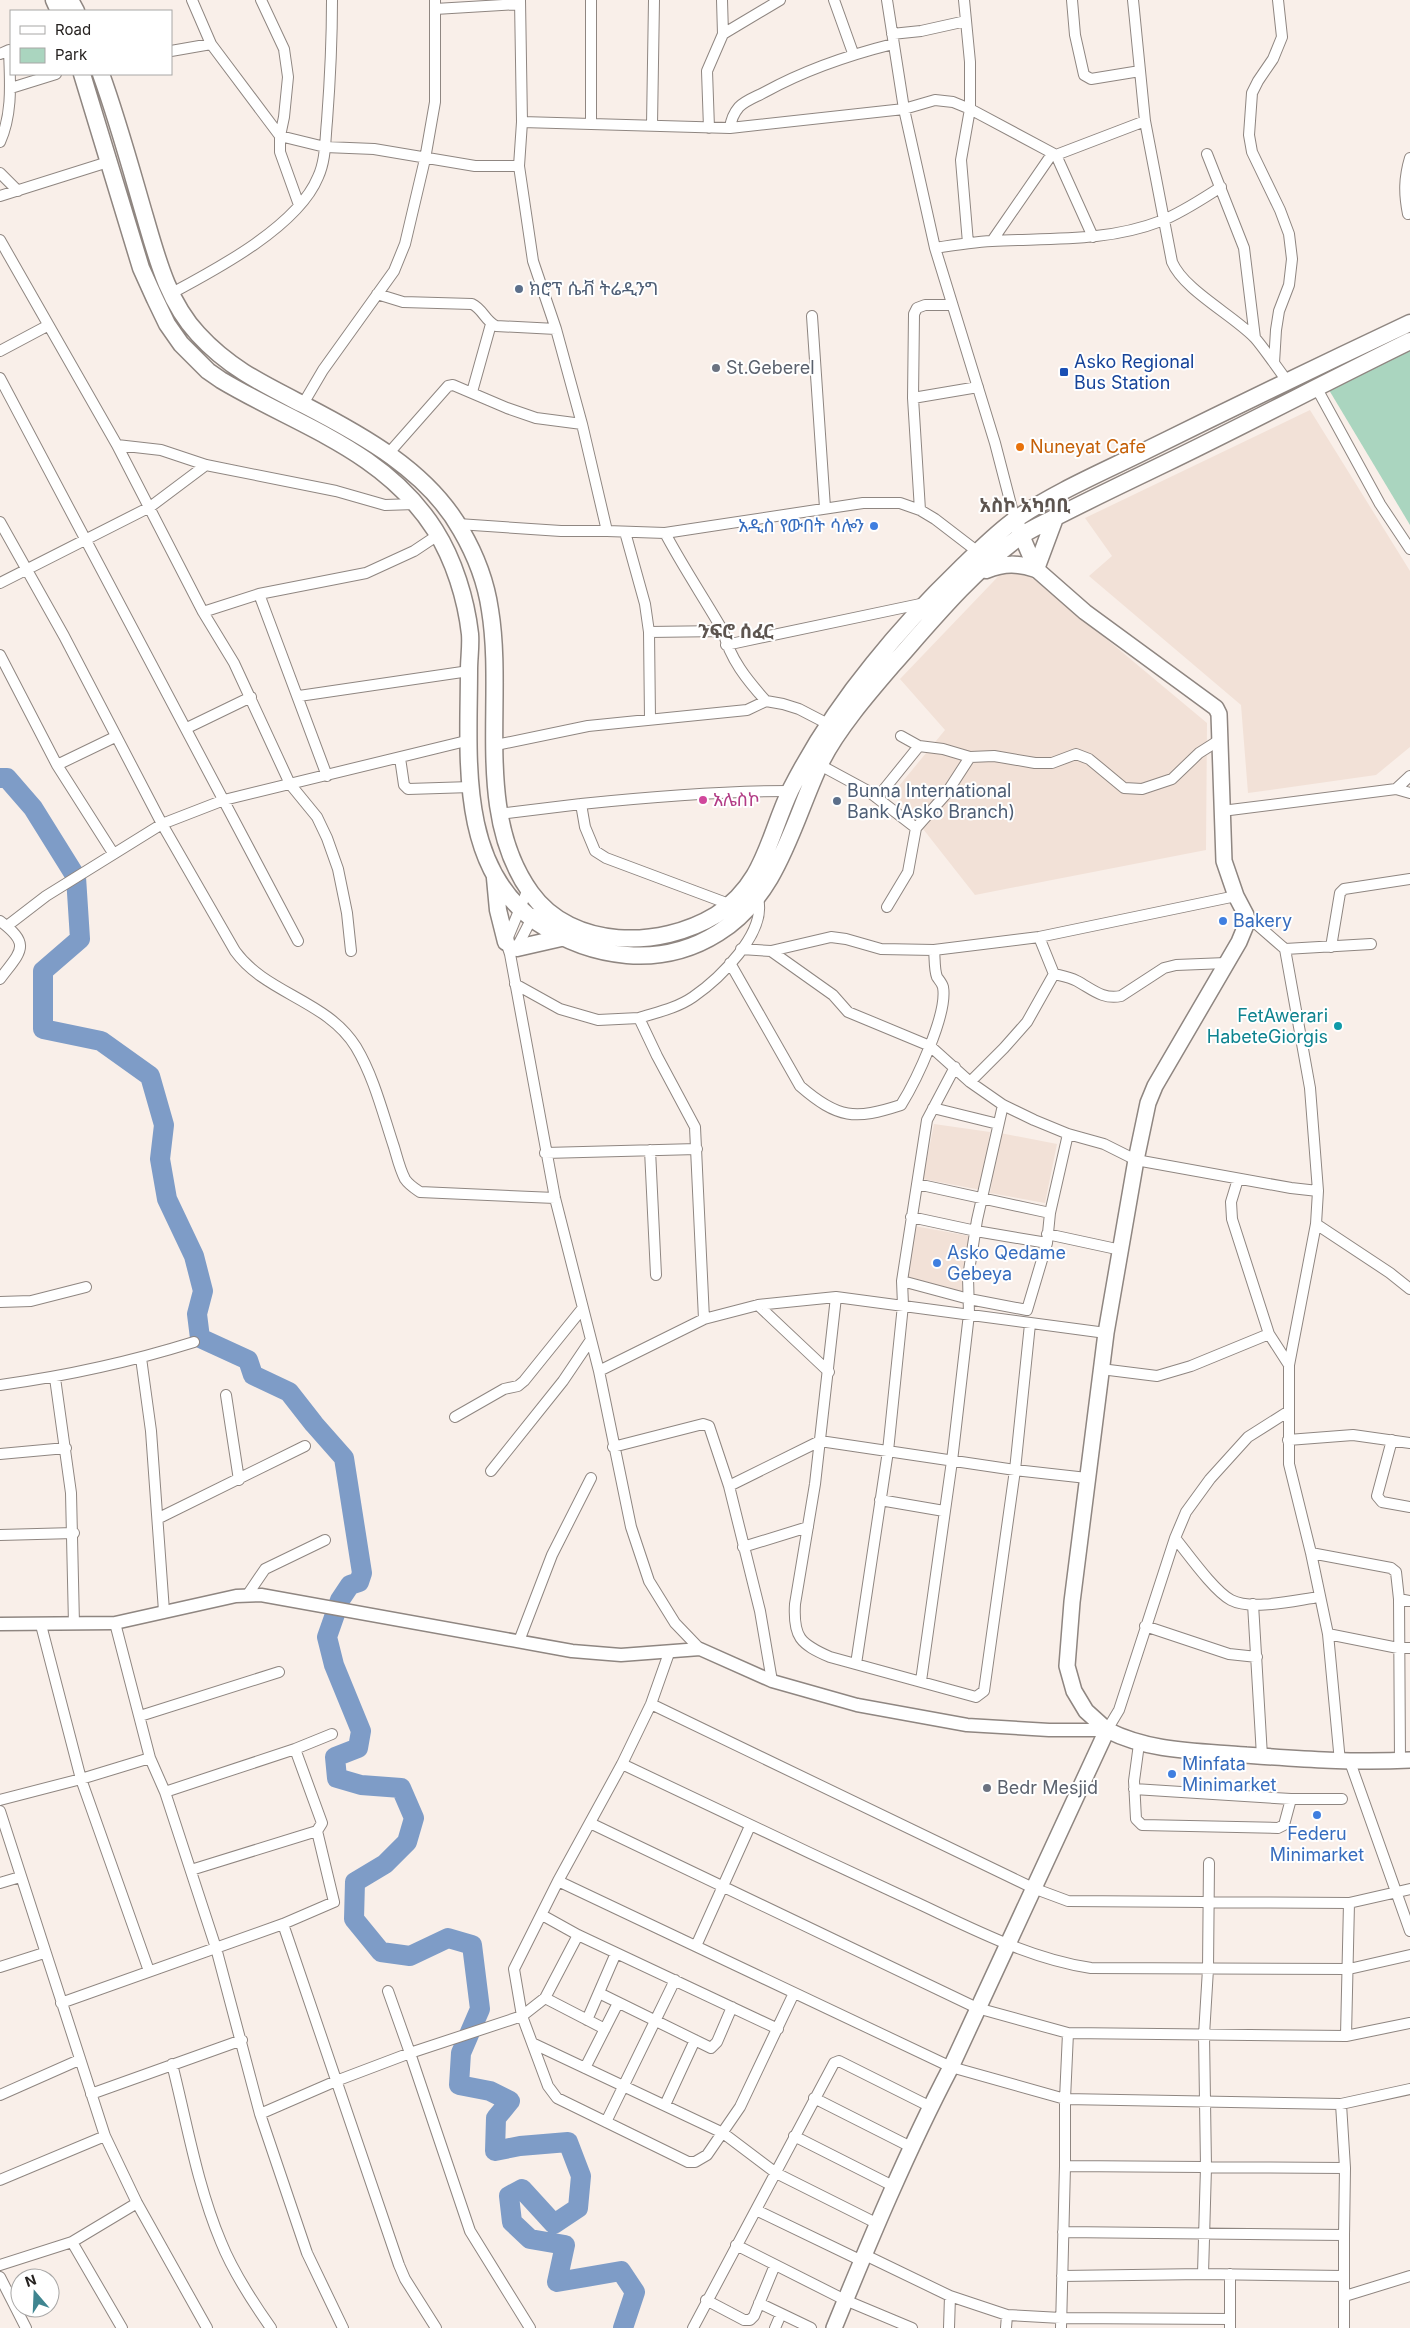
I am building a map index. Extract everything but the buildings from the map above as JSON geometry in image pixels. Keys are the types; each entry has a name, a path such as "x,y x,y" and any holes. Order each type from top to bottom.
{"main road":[{"path":"82,75 141,268 166,324 194,358 208,371 241,392 294,417 365,459 390,477 415,504 438,534 456,574 470,636 472,811 485,857 502,889 526,913 561,938 589,949 620,956 633,957 665,953 714,936 733,923 758,899 774,872 820,764 837,736 894,664 979,572 1020,536 1316,387 1410,342"},
{"path":"101,75 113,107 158,260 182,314 196,333 226,360 250,378 302,404 388,454 418,478 448,508 458,524 475,558 489,604 493,647 499,814 508,846 528,889 539,904 553,915 576,928 609,936 643,940 685,930 705,921 729,904 755,877 765,858 790,791 828,724 872,665 925,603 978,552 1015,520 1068,490 1287,381 1410,323"},
{"path":"1036,569 1043,545 1055,518"},
{"path":"1015,520 1020,536 1036,569 1085,612 1216,708 1219,714 1221,740 1224,861 1236,896 1246,915 1246,926 1239,942 1155,1086 1148,1103 1136,1160 1106,1333 1087,1478 1072,1602 1067,1666 1074,1691 1086,1711 1107,1730 1139,1744 1186,1750 1345,1762 1405,1761"},
{"path":"979,572 1008,563 1020,564 1036,569"},
{"path":"495,876 498,910 511,948 561,938"},
{"path":"834,2328 930,2106 951,2067 1107,1730"}],"street":[{"path":"192,0 211,44 280,136 325,147 374,149 475,166 519,166"},
{"path":"261,0 284,49 288,77 280,136 280,152 284,168 299,205"},
{"path":"172,293 266,236 281,224 299,205 318,179 325,147 331,60 332,0"},
{"path":"591,0 591,124"},
{"path":"652,125 654,0"},
{"path":"709,128 707,71 722,34 722,0"},
{"path":"722,34 780,0"},
{"path":"834,0 854,54"},
{"path":"887,0 904,109 935,248 951,305 978,387 1015,520"},
{"path":"964,0 970,62 970,109 962,160 968,243"},
{"path":"1072,0 1075,35 1084,75 1091,78 1140,71"},
{"path":"1133,0 1145,121 1162,220 1176,271 1255,338 1287,381"},
{"path":"1274,363 1279,311 1289,285 1292,259 1289,234 1280,210 1252,152 1249,134 1252,94 1258,81 1274,59 1282,37 1278,0"},
{"path":"302,404 323,370 394,271 405,244 425,159 435,102 435,4 520,2 522,122 519,166 533,261 556,329 582,424 607,531"},
{"path":"730,128 732,116 747,101 776,86 893,39 966,21"},
{"path":"172,51 211,44"},
{"path":"0,142 6,127 11,88 7,51"},
{"path":"11,88 53,75"},
{"path":"522,122 730,128 904,109 934,100 953,102 970,109 1054,155 1092,237"},
{"path":"992,241 1054,155 1145,121"},
{"path":"1208,154 1244,248 1255,338"},
{"path":"1409,216 1404,196 1405,178 1410,158"},
{"path":"0,196 108,162"},
{"path":"0,173 18,191"},
{"path":"935,248 992,241 1092,237 1162,220 1187,208 1221,187"},
{"path":"0,240 47,326 117,445 204,612 234,663 290,784 317,817 338,869 347,913 350,951"},
{"path":"377,294 403,302 472,304 478,306 491,324 556,329"},
{"path":"920,510 914,398 914,314 917,308 925,306 951,305"},
{"path":"812,316 825,508"},
{"path":"472,392 491,324"},
{"path":"0,351 47,326"},
{"path":"0,378 298,941"},
{"path":"388,454 448,386 460,386 507,408 536,418 582,424"},
{"path":"914,398 978,387"},
{"path":"1316,387 1380,504 1410,549"},
{"path":"117,445 161,450 206,465 336,490 385,505 415,504"},
{"path":"0,583 150,507 206,465"},
{"path":"458,524 561,531 665,533 863,503 900,503 920,510 957,534 978,552"},
{"path":"0,522 64,636 162,824 244,964 257,975 327,1015 349,1037 363,1062 405,1179 410,1186 420,1192 555,1198"},
{"path":"626,532 645,604 649,632 650,719"},
{"path":"665,533 684,568 706,600 723,631 726,645 744,675 766,701 799,709 828,724"},
{"path":"204,612 259,594 366,573 414,551 438,534"},
{"path":"259,594 299,696 327,776"},
{"path":"726,645 925,603"},
{"path":"649,632 723,631"},
{"path":"0,655 57,765 113,853"},
{"path":"299,696 469,671"},
{"path":"186,728 251,697"},
{"path":"496,745 588,726 747,710 766,701"},
{"path":"901,736 919,746 943,749 970,757 994,756 1035,763 1052,763 1076,754 1090,759 1124,788 1142,789 1172,779 1199,752 1221,740"},
{"path":"57,765 115,737"},
{"path":"0,979 18,955 21,946 18,934 3,923 162,824 224,800 470,740"},
{"path":"877,798 919,746"},
{"path":"887,907 908,872 916,828 946,794 970,757"},
{"path":"400,758 404,784 408,789 471,788"},
{"path":"820,764 877,798 916,828"},
{"path":"1396,788 1410,776"},
{"path":"1222,811 1396,788 1410,793"},
{"path":"499,814 637,798 754,791 790,791"},
{"path":"581,804 585,827 595,851 606,858 729,904"},
{"path":"1331,947 1340,893 1344,889 1410,879"},
{"path":"528,889 526,913 511,948 515,984 545,1153 555,1198 599,1371 613,1447 631,1527 649,1581 675,1622 700,1649 772,1681 857,1706 966,1725 1049,1730 1107,1730 1119,1710 1145,1626 1175,1538 1186,1512 1210,1479 1248,1437 1289,1411"},
{"path":"741,949 771,951 831,937 846,939 881,949 934,950 1039,937 1236,896"},
{"path":"515,984 560,1009 598,1020 639,1018 669,1009 692,998 730,963 741,949 758,920 760,908 758,899"},
{"path":"511,948 526,913 539,904"},
{"path":"1246,915 1285,949 1310,1088 1318,1191 1316,1224 1289,1365 1289,1464 1311,1553 1318,1597 1328,1634 1345,1762 1410,1931"},
{"path":"1039,937 1054,974"},
{"path":"1285,949 1371,944"},
{"path":"730,963 800,1086 812,1097 842,1113 872,1114 901,1105 915,1083 930,1046 943,994 943,986 937,976 934,950"},
{"path":"771,951 833,995 848,1012 930,1046 970,1082 1002,1104 1068,1134 1104,1144 1136,1160 1238,1179 1318,1191"},
{"path":"1054,974 1069,977 1102,996 1113,998 1121,996 1164,968 1176,965 1226,963"},
{"path":"970,1082 1027,1022 1054,974"},
{"path":"639,1018 695,1127 704,1319"},
{"path":"856,1664 888,1451 903,1305 902,1281 916,1184 927,1120 955,1067"},
{"path":"921,1681 952,1461 969,1314 968,1277 1002,1104"},
{"path":"933,1108 998,1124"},
{"path":"902,1281 969,1299 1027,1310 1047,1239 1050,1213 1068,1134"},
{"path":"650,1150 656,1275"},
{"path":"545,1153 696,1150"},
{"path":"1238,1179 1231,1202 1232,1218 1269,1334 1289,1365"},
{"path":"916,1184 1050,1213"},
{"path":"911,1217 976,1231 1121,1250"},
{"path":"1316,1224 1374,1262 1410,1289"},
{"path":"0,1302 31,1301 86,1286"},
{"path":"599,1371 704,1319 758,1305 836,1297 1106,1333"},
{"path":"836,1297 820,1441 795,1604 794,1619 798,1634 808,1648 830,1658 976,1697 984,1691 1015,1470 1030,1324"},
{"path":"758,1305 829,1372"},
{"path":"455,1417 504,1389 518,1386 524,1381 582,1309"},
{"path":"1101,1369 1157,1376 1191,1366 1269,1334"},
{"path":"491,1471 563,1381 590,1341"},
{"path":"0,1386 55,1378 142,1358 194,1342"},
{"path":"142,1358 152,1431 164,1611"},
{"path":"55,1378 66,1448 74,1533 74,1624"},
{"path":"226,1396 239,1480"},
{"path":"613,1447 703,1424 709,1426 729,1486 760,1611 772,1681"},
{"path":"1288,1440 1354,1435 1410,1443"},
{"path":"1392,1440 1377,1496 1382,1502 1410,1507"},
{"path":"729,1486 820,1441 1015,1470 1087,1478"},
{"path":"159,1518 305,1446"},
{"path":"1,1450 66,1448"},
{"path":"519,1641 552,1555 591,1478"},
{"path":"880,1500 944,1511"},
{"path":"743,1547 808,1527"},
{"path":"0,1535 74,1533"},
{"path":"1175,1538 1201,1572 1230,1600 1253,1604 1318,1597"},
{"path":"248,1594 265,1569 325,1540"},
{"path":"1311,1553 1391,1568 1396,1572 1399,1599 1398,1648 1405,1761"},
{"path":"0,1624 115,1623 248,1594 572,1651 621,1655 669,1653 700,1649"},
{"path":"1399,1599 1410,1601"},
{"path":"1253,1604 1262,1756"},
{"path":"115,1623 150,1758 165,1792 216,1948 242,2040 260,2114 307,2253 343,2328"},
{"path":"41,1625 81,1779 149,1971"},
{"path":"1145,1626 1229,1654 1257,1657"},
{"path":"1328,1634 1398,1648 1410,1648"},
{"path":"669,1653 651,1704 622,1764 558,1881 514,1969 522,2016 548,2086 557,2098 688,2162 695,2162 708,2155 740,2107 794,1993"},
{"path":"140,1716 279,1672"},
{"path":"651,1704 1033,1888 1068,1900 1349,1903 1396,1894 1410,1889"},
{"path":"165,1792 295,1749 332,1734"},
{"path":"1139,1744 1134,1789 1136,1819 1142,1825 1278,1828 1284,1825 1290,1799"},
{"path":"191,1870 317,1831 322,1823 295,1749"},
{"path":"0,1800 81,1779 150,1758"},
{"path":"622,1764 750,1826 1008,1944 1064,1964 1091,1968 1349,1969 1410,1956"},
{"path":"1134,1789 1290,1799 1342,1800"},
{"path":"0,1811 44,1953 105,2136 137,2202 208,2328"},
{"path":"590,1823 977,2008 1068,2033 1346,2036 1410,2023"},
{"path":"696,1946 750,1826"},
{"path":"61,2003 283,1924 334,1902 317,1831"},
{"path":"1203,2274 1206,2167 1204,2035 1208,1969 1209,1863"},
{"path":"0,1883 20,1877"},
{"path":"558,1881 951,2067 1065,2099 1205,2100 1341,2104 1410,2089"},
{"path":"1346,2036 1349,1903"},
{"path":"542,1915 578,1935 778,2028"},
{"path":"283,1924 399,2265 405,2279 436,2328"},
{"path":"260,2114 336,2081 410,2053 522,2016 545,1998 578,1935"},
{"path":"0,1967 44,1953"},
{"path":"588,2020 616,1953"},
{"path":"606,2122 675,1980"},
{"path":"388,1991 470,2231 530,2328"},
{"path":"599,1993 711,2048 715,2046 732,2007"},
{"path":"545,1998 605,2029"},
{"path":"585,2068 618,2003"},
{"path":"1061,2323 1068,2033"},
{"path":"90,2094 242,2040"},
{"path":"665,2105 695,2040"},
{"path":"532,2043 723,2133 776,2173 878,2224"},
{"path":"0,2095 79,2060"},
{"path":"693,2328 706,2300 776,2173 814,2098 836,2061 930,2106"},
{"path":"172,2064 205,2197 220,2242 240,2280 271,2328"},
{"path":"814,2098 913,2148"},
{"path":"1341,2104 1345,2168 1344,2328"},
{"path":"0,2180 105,2136"},
{"path":"794,2136 894,2186"},
{"path":"1065,2166 1345,2168"},
{"path":"0,2265 72,2242 137,2202"},
{"path":"756,2210 950,2296 1007,2315 1061,2323 1230,2323 1230,2274"},
{"path":"1064,2232 1205,2232 1344,2235"},
{"path":"72,2242 122,2328"},
{"path":"736,2245 846,2300 912,2328"},
{"path":"706,2300 744,2320 750,2320 775,2265"},
{"path":"1062,2276 1203,2274 1343,2276"},
{"path":"1345,2296 1410,2276"},
{"path":"0,2277 26,2328"},
{"path":"949,2328 950,2296"},
{"path":"759,2303 811,2328"},
{"path":"775,2328 781,2314"},
{"path":"1006,2328 1007,2315"}],"shaded area":[{"path":"1310,410 1410,571 1410,747 1376,775 1248,793 1241,705 1089,576 1112,556 1085,518"},
{"path":"1013,561 1207,723 1206,850 975,895 894,792 945,730 900,679"},
{"path":"934,1124 990,1132 981,1190 923,1179"},
{"name":"Asko Qedame Gebeya","path":"1000,1133 1057,1144 1045,1203 990,1193"},
{"name":"Asko Qedame Gebeya","path":"914,1226 970,1236 962,1298 905,1289"}],"green space":[{"path":"1410,349 1410,525 1329,390"}],"waterway":[{"path":"0,778 7,778 33,808 76,877 80,939 43,971 43,1029 101,1041 150,1076 164,1125 160,1159 167,1199 194,1256 203,1291 197,1314 200,1338 248,1360 253,1375 289,1392 344,1458 362,1573 359,1582 350,1585 340,1600 327,1637 334,1665 361,1731 358,1748 335,1757 337,1778 361,1785 401,1788 414,1818 407,1842 385,1864 355,1882 354,1919 381,1952 410,1956 448,1938 472,1945 480,2009 461,2053 459,2085 490,2091 510,2101 496,2118 495,2151 520,2146 568,2142 581,2176 578,2208 554,2224 522,2189 509,2196 512,2222 530,2239 565,2245 557,2282 621,2271 635,2292 623,2328"}],"place":[{"name":"ክሮፕ ሴቭ ትሬዲንግ","path":"519,289"},
{"name":"St.Geberel","path":"716,368"},
{"name":"Asko Regional Bus Station","path":"1064,372"},
{"name":"Nuneyat Cafe","path":"1020,447"},
{"name":"አዲስ የውበት ሳሎን","path":"874,526"},
{"name":"አሌስኮ","path":"703,800"},
{"name":"Bunna International Bank (Asko Branch)","path":"837,801"},
{"name":"Bakery","path":"1223,921"},
{"name":"FetAwerari HabeteGiorgis","path":"1338,1026"},
{"name":"Asko Qedame Gebeya","path":"937,1263"},
{"name":"Minfata Minimarket","path":"1172,1774"},
{"name":"Bedr Mesjid","path":"987,1788"},
{"name":"Federu Minimarket","path":"1317,1815"}],"district":[{"name":"አስኮ አካባቢ","path":"1025,505"},
{"name":"ንፍሮ ሰፈር","path":"736,631"}]}
